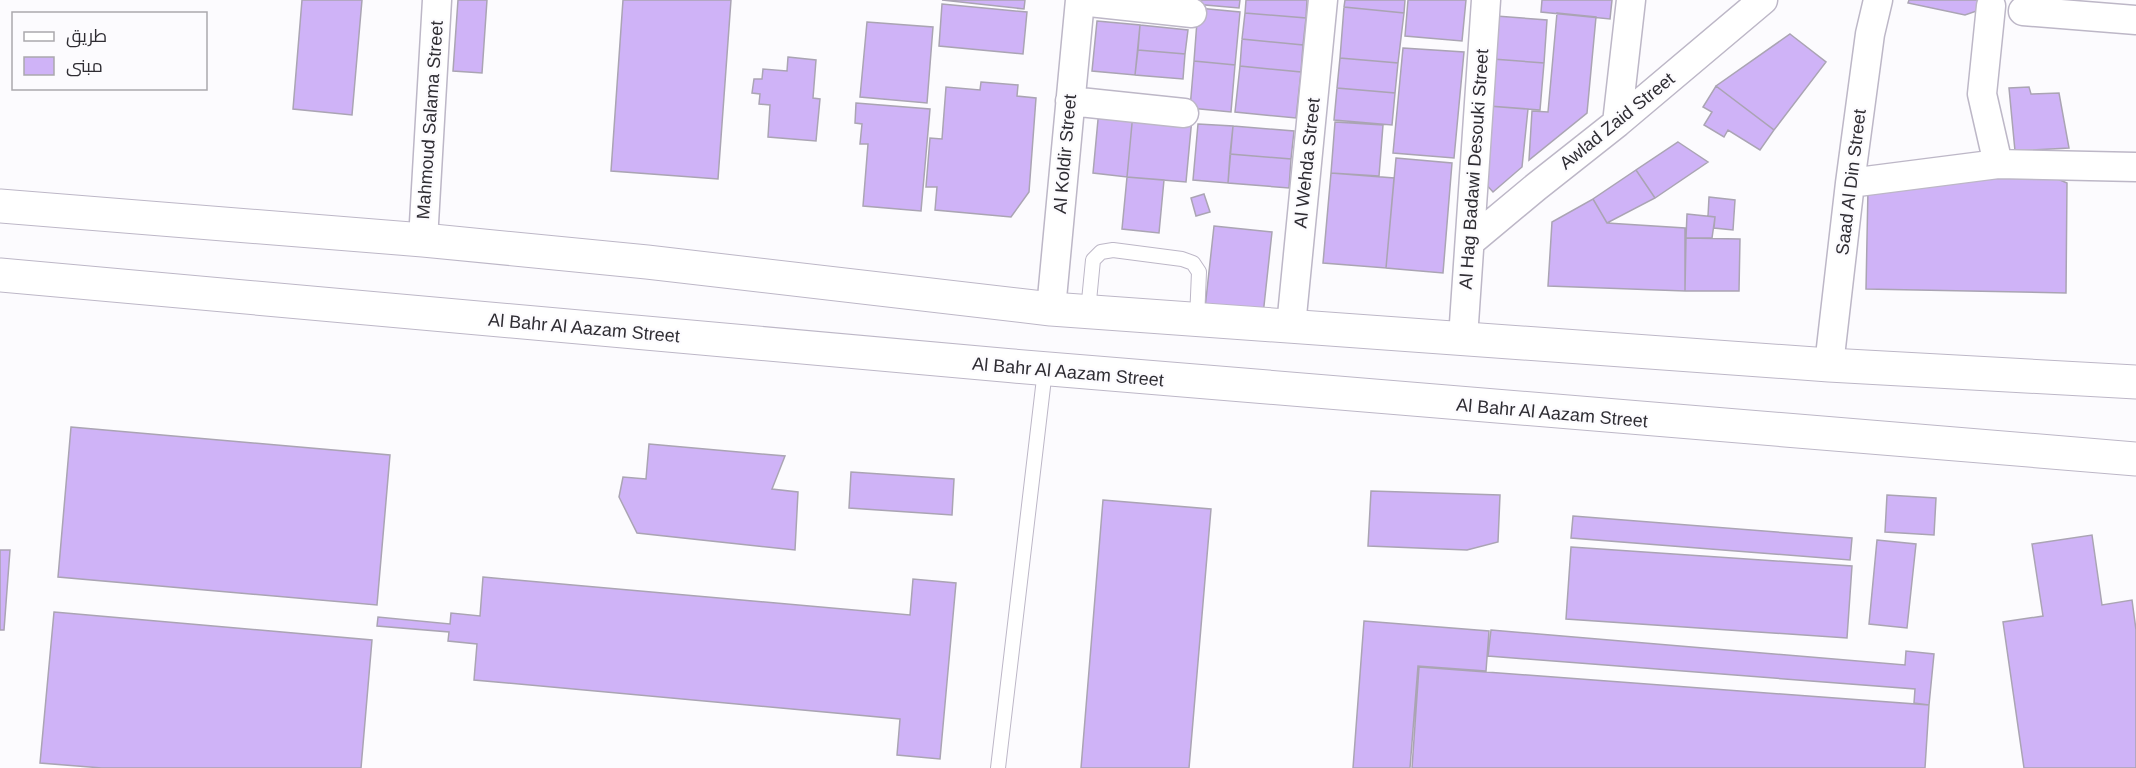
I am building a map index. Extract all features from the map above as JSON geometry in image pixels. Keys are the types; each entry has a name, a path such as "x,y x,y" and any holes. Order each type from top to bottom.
{"main road":[{"path":"0,206 423,240 647,262 1051,309 1829,365 2136,382"},
{"name":"Al Bahr Al Aazam Street","path":"0,275 1045,370 1669,423 2136,459"}],"street":[{"name":"Mahmoud Salama Street","path":"423,240 437,0"},
{"name":"Al Wehda Street","path":"1291,326 1323,0"},
{"name":"Al Hag Badawi Desouki Street","path":"1463,338 1486,0"},
{"path":"1617,123 1631,0"},
{"name":"Awlad Zaid Street","path":"1470,242 1617,123 1763,0"},
{"name":"Saad Al Din Street","path":"1829,365 1870,34 1878,0"},
{"path":"1080,1 1192,13"},
{"name":"Al Koldir Street","path":"1051,309 1080,1"},
{"path":"1991,6 1982,94 1998,164"},
{"path":"2024,10 2136,20"},
{"path":"1070,101 1184,113"},
{"path":"1850,183 1998,164 2136,167"}],"lane":[{"path":"1088,311 1094,260 1101,252 1113,250 1182,259 1193,263 1199,272 1197,319"},
{"path":"998,768 1045,370"}],"building":[{"path":"302,0 362,0 352,115 293,109"},
{"path":"458,0 487,0 482,73 453,71"},
{"path":"623,0 731,0 718,179 611,171"},
{"path":"942,0 1025,0 1024,9"},
{"path":"1195,0 1240,0 1239,8 1194,4"},
{"path":"1246,0 1307,0 1306,18 1245,13"},
{"path":"1345,0 1405,0 1404,13 1344,7"},
{"path":"1408,0 1466,0 1462,41 1405,36"},
{"path":"1542,0 1612,0 1610,19 1541,12"},
{"path":"1909,0 1991,0 1991,6 1965,15 1908,3"},
{"path":"942,4 1027,12 1023,54 939,46"},
{"path":"1344,7 1404,13 1398,63 1340,58"},
{"path":"1198,8 1240,12 1235,65 1194,61"},
{"path":"1245,13 1306,18 1303,45 1242,39"},
{"path":"1557,13 1596,17 1587,113 1529,160 1532,111 1548,112"},
{"path":"1496,16 1547,20 1544,63 1493,59"},
{"path":"1097,21 1140,25 1135,75 1092,71"},
{"path":"867,22 933,27 927,103 860,97"},
{"path":"1140,25 1188,30 1185,54 1138,50"},
{"path":"1790,34 1826,62 1774,130 1716,86"},
{"path":"1242,39 1303,45 1301,72 1240,66"},
{"path":"1403,48 1464,52 1454,158 1393,153"},
{"path":"1138,50 1185,54 1183,79 1135,75"},
{"path":"788,57 816,60 813,98 820,99 816,141 768,137 770,105 759,104 760,94 752,93 754,79 762,79 763,69 787,71"},
{"path":"1340,58 1398,63 1395,93 1337,88"},
{"path":"1493,59 1544,63 1540,110 1489,106"},
{"path":"1194,61 1235,65 1231,112 1190,108"},
{"path":"1240,66 1301,72 1296,118 1235,112"},
{"path":"981,82 1018,85 1017,96 1036,98 1029,192 1011,217 935,210 937,187 926,187 930,138 942,139 946,87 980,90"},
{"path":"1716,86 1774,130 1760,150 1728,130 1724,137 1704,125 1712,112 1703,107"},
{"path":"2029,87 2031,94 2059,93 2069,148 2015,151 2009,88"},
{"path":"1337,88 1395,93 1392,125 1334,120"},
{"path":"856,103 930,109 921,211 863,206 868,144 860,144 862,124 855,123"},
{"path":"1489,106 1528,109 1522,167 1493,192 1483,181"},
{"path":"1099,109 1133,113 1127,177 1093,173"},
{"path":"1133,113 1192,118 1186,182 1127,177"},
{"path":"1335,122 1383,125 1379,176 1331,173"},
{"path":"1198,124 1233,126 1228,183 1193,180"},
{"path":"1233,126 1294,131 1291,159 1230,154"},
{"path":"1678,142 1708,162 1655,198 1636,170"},
{"path":"1230,154 1291,159 1289,188 1228,183"},
{"path":"1396,158 1452,163 1443,273 1386,268"},
{"path":"1636,170 1655,198 1607,223 1593,199"},
{"path":"1331,173 1394,178 1386,268 1323,263"},
{"path":"1127,177 1164,180 1159,233 1122,229"},
{"path":"2053,177 2067,183 2066,293 1866,289 1868,189 1938,178"},
{"path":"1204,194 1210,212 1196,216 1191,198"},
{"path":"1709,197 1735,200 1733,230 1714,228 1715,217 1708,216"},
{"path":"1593,199 1607,223 1685,228 1685,291 1548,286 1552,222"},
{"path":"1687,214 1715,217 1712,238 1686,238"},
{"path":"1214,226 1272,232 1263,315 1205,308"},
{"path":"1686,238 1740,239 1739,291 1685,291"},
{"path":"71,427 390,455 377,605 58,577"},
{"path":"649,444 785,456 772,489 798,492 795,550 637,533 619,497 623,477 646,479"},
{"path":"851,472 954,479 952,515 849,508"},
{"path":"1371,491 1500,495 1498,542 1467,550 1368,546"},
{"path":"1887,495 1936,498 1934,535 1885,532"},
{"path":"1103,500 1211,509 1189,768 1081,768"},
{"path":"1573,516 1852,538 1850,560 1571,538"},
{"path":"2092,535 2102,605 2132,600 2136,630 2136,768 2024,768 2003,622 2043,616 2032,544"},
{"path":"1877,540 1916,544 1907,628 1869,624"},
{"path":"1571,547 1852,566 1847,638 1566,619"},
{"path":"0,550 10,550 4,630 0,630"},
{"path":"483,577 910,615 913,579 956,583 940,759 897,755 900,719 474,680 477,644 448,641 449,632 377,626 378,617 450,624 451,613 480,616"},
{"path":"54,612 372,640 361,768 102,768 40,763"},
{"path":"1364,621 1489,631 1486,671 1418,666 1410,768 1353,768"},
{"path":"1491,630 1905,665 1906,651 1934,654 1929,705 1914,703 1915,689 1488,656"},
{"path":"1419,667 1929,705 1925,768 1412,768"}]}
